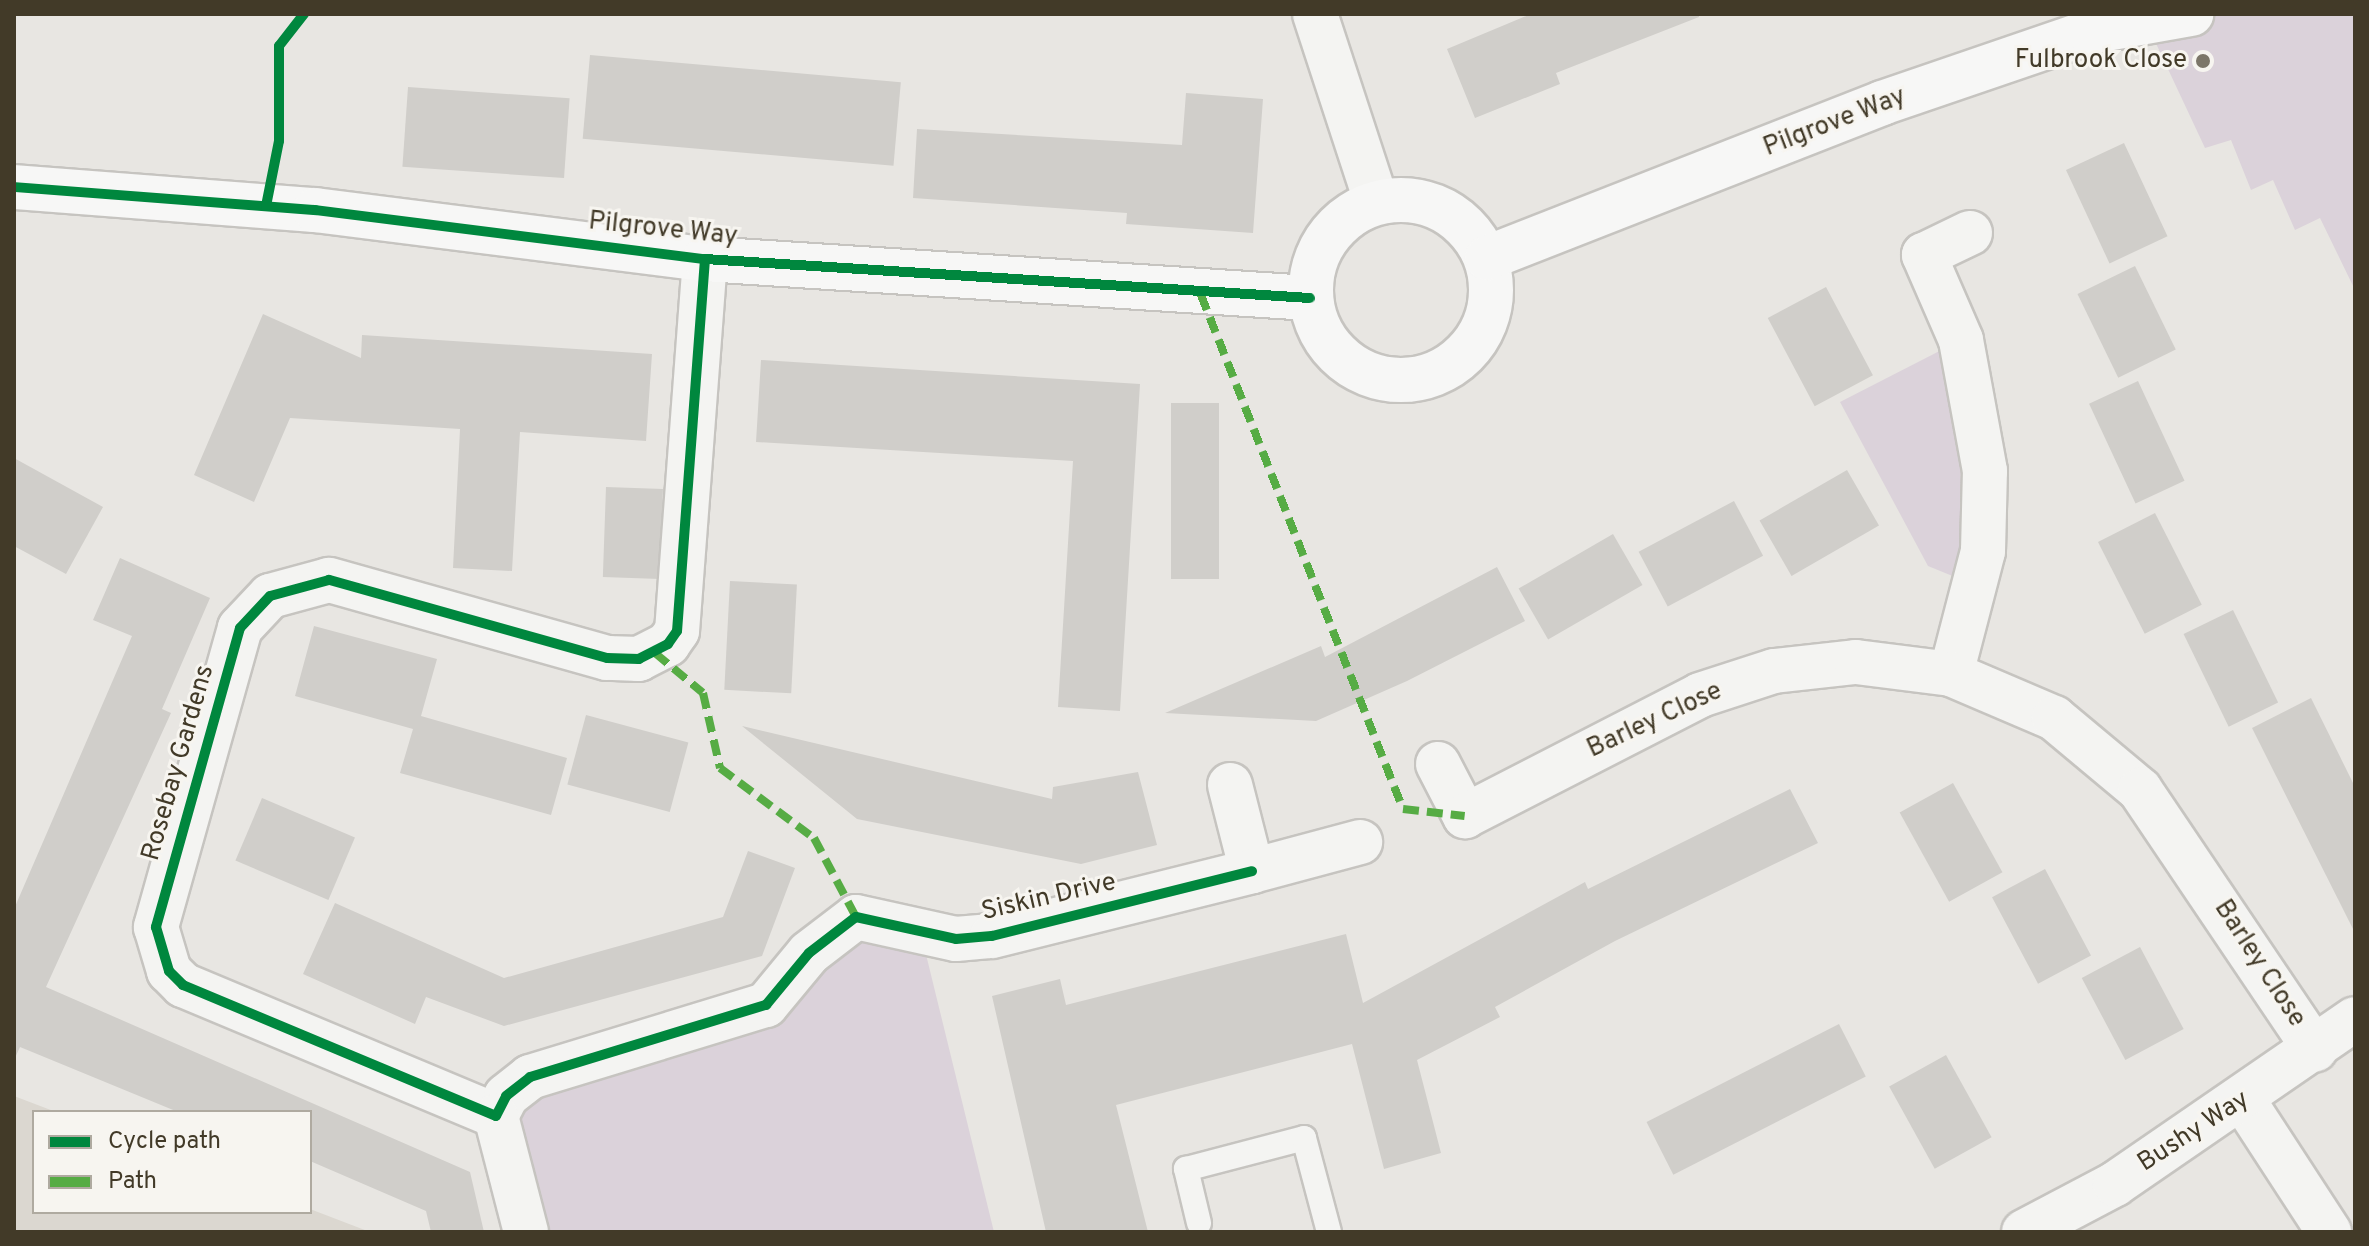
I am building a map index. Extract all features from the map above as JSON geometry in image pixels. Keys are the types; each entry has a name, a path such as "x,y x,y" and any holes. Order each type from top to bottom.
{"street":[{"path":"1315,14 1376,201"},
{"name":"Pilgrove Way","path":"1487,258 2085,23 2191,14"},
{"name":"Pilgrove Way","path":"14,187 315,210 705,259 1310,298"},
{"path":"1413,199 1455,216 1487,258 1490,308 1474,344 1427,376 1389,380 1356,369 1329,345 1310,298 1315,258 1330,231 1376,201 1413,199"},
{"path":"1951,674 1983,551 1985,471 1961,340 1924,255 1970,233"},
{"name":"Rosebay Gardens","path":"496,1116 183,985 160,954 156,927 240,628 270,596 329,580 607,658 639,659 668,644 677,631 705,259"},
{"name":"Barley Close","path":"1438,764 1465,816 1700,695 1774,671 1856,662 1951,674 2054,718 2140,790 2315,1049"},
{"path":"1230,785 1252,871"},
{"name":"Siskin Drive","path":"496,1116 506,1096 530,1077 766,1005 809,953 856,917 956,939 992,936 1360,842"},
{"name":"Bushy Way","path":"2024,1232 2115,1184 2243,1100 2355,1019"},
{"path":"2243,1100 2329,1232"},
{"path":"496,1116 526,1232"}],"lane":[{"path":"1199,1223 1186,1169 1304,1138 1329,1232"}],"shaded area":[{"path":"2191,14 2355,14 2355,290 2320,218 2295,230 2273,180 2251,190 2231,140 2205,148 2145,20"},
{"path":"1961,340 1977,586 1928,566 1840,402"},
{"path":"831,934 921,934 994,1232 526,1232 506,1096 702,1027"},
{"path":"14,1096 51,1110 32,1110 32,1214 312,1214 312,1210 370,1232 14,1232"}],"building":[{"path":"1531,14 1699,14 1699,17 1556,73 1560,84 1475,118 1447,49"},
{"path":"590,55 901,82 893,166 583,139"},
{"path":"408,87 570,98 564,178 402,167"},
{"path":"1186,93 1263,99 1253,233 1126,224 1127,213 913,198 917,129 1182,145"},
{"path":"2124,143 2168,236 2110,263 2066,170"},
{"path":"2135,266 2176,350 2118,378 2077,294"},
{"path":"1826,287 1873,375 1815,406 1768,318"},
{"path":"263,314 361,358 362,335 652,354 646,441 520,432 512,571 453,568 460,429 290,418 254,502 194,475"},
{"path":"761,360 1140,384 1120,711 1058,707 1073,461 756,442"},
{"path":"2138,381 2184,481 2136,504 2089,404"},
{"path":"1171,403 1219,403 1219,579 1171,579"},
{"path":"14,458 103,507 66,574 14,546"},
{"path":"1847,470 1879,525 1792,576 1760,520"},
{"path":"606,487 663,489 660,579 603,577"},
{"path":"1734,501 1763,556 1668,606 1639,552"},
{"path":"2155,513 2202,605 2145,634 2098,542"},
{"path":"1613,534 1642,585 1548,640 1519,588"},
{"path":"120,558 210,598 162,709 171,713 46,987 470,1172 484,1232 431,1232 426,1211 312,1162 312,1110 173,1110 20,1047 14,1060 14,909 132,636 93,620"},
{"path":"1497,567 1525,621 1407,681 1316,721 1165,713 1321,646 1325,657"},
{"path":"730,581 797,585 791,693 724,690"},
{"path":"2233,610 2278,703 2229,727 2184,634"},
{"path":"314,626 437,659 421,716 567,758 551,815 400,773 413,729 295,696"},
{"path":"2311,698 2355,787 2355,933 2252,728"},
{"path":"586,715 688,742 670,812 567,785"},
{"path":"742,726 1052,799 1053,787 1138,772 1157,845 1081,864 857,819"},
{"path":"1953,783 2002,872 1949,902 1900,813"},
{"path":"1790,789 1818,843 1615,941 1495,1007 1500,1017 1417,1060 1441,1153 1384,1169 1352,1044 1116,1105 1148,1232 1046,1232 992,996 1060,979 1066,1005 1346,934 1363,1003 1585,882 1588,889"},
{"path":"262,798 355,837 328,900 235,861"},
{"path":"748,851 795,868 762,956 504,1026 426,997 415,1024 303,974 335,903 504,978 723,917"},
{"path":"2045,869 2091,956 2038,984 1992,897"},
{"path":"2140,947 2184,1029 2125,1060 2082,978"},
{"path":"1839,1024 1866,1077 1673,1175 1647,1122"},
{"path":"1946,1055 1992,1137 1935,1169 1889,1087"}],"marked path":[{"path":"1201,295 1403,809 1465,816"},
{"path":"655,653 703,693 720,768 814,838 856,917"}],"cycle path":[{"path":"266,206 279,141 279,46 304,14"},
{"path":"14,187 315,210 705,259 1310,298"},
{"path":"705,259 677,631 668,644 639,659 607,658 329,580 270,596 240,628 156,927 169,971 183,985 496,1116 506,1096 530,1077 766,1005 809,953 856,917 956,939 992,936 1252,871"}],"place":[{"name":"Fulbrook Close","path":"2203,61"}]}
